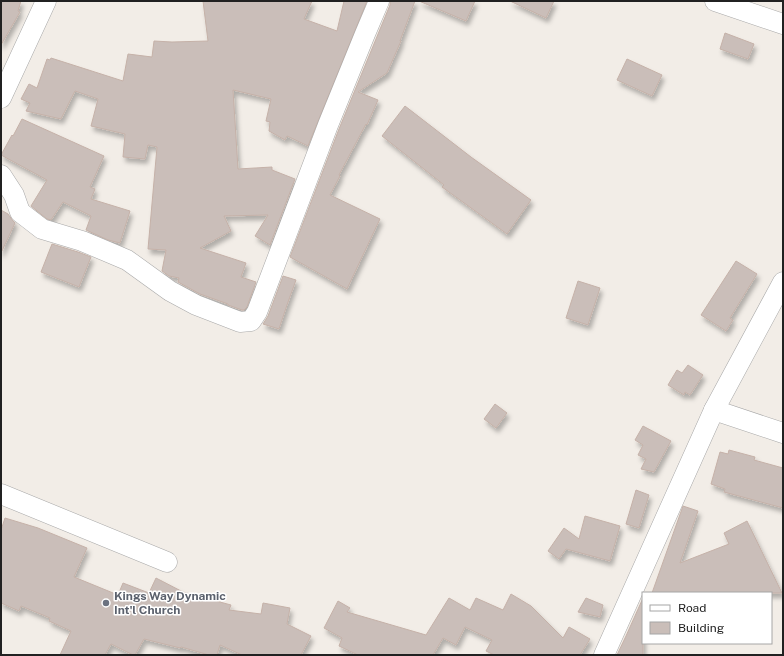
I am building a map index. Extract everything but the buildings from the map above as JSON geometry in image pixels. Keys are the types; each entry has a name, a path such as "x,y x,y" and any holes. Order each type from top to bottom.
{"street":[{"path":"1,98 46,1"},
{"path":"1,176 14,195 20,212 42,230 82,241 127,260 170,291 196,305 240,322 251,321 257,312 328,125 380,1"},
{"path":"722,2 783,24"},
{"path":"604,655 714,410 783,282"},
{"path":"714,410 783,433"},
{"path":"1,494 167,562"}],"place":[{"name":"Kings Way Dynamic Int'l Church","path":"106,603"}]}
